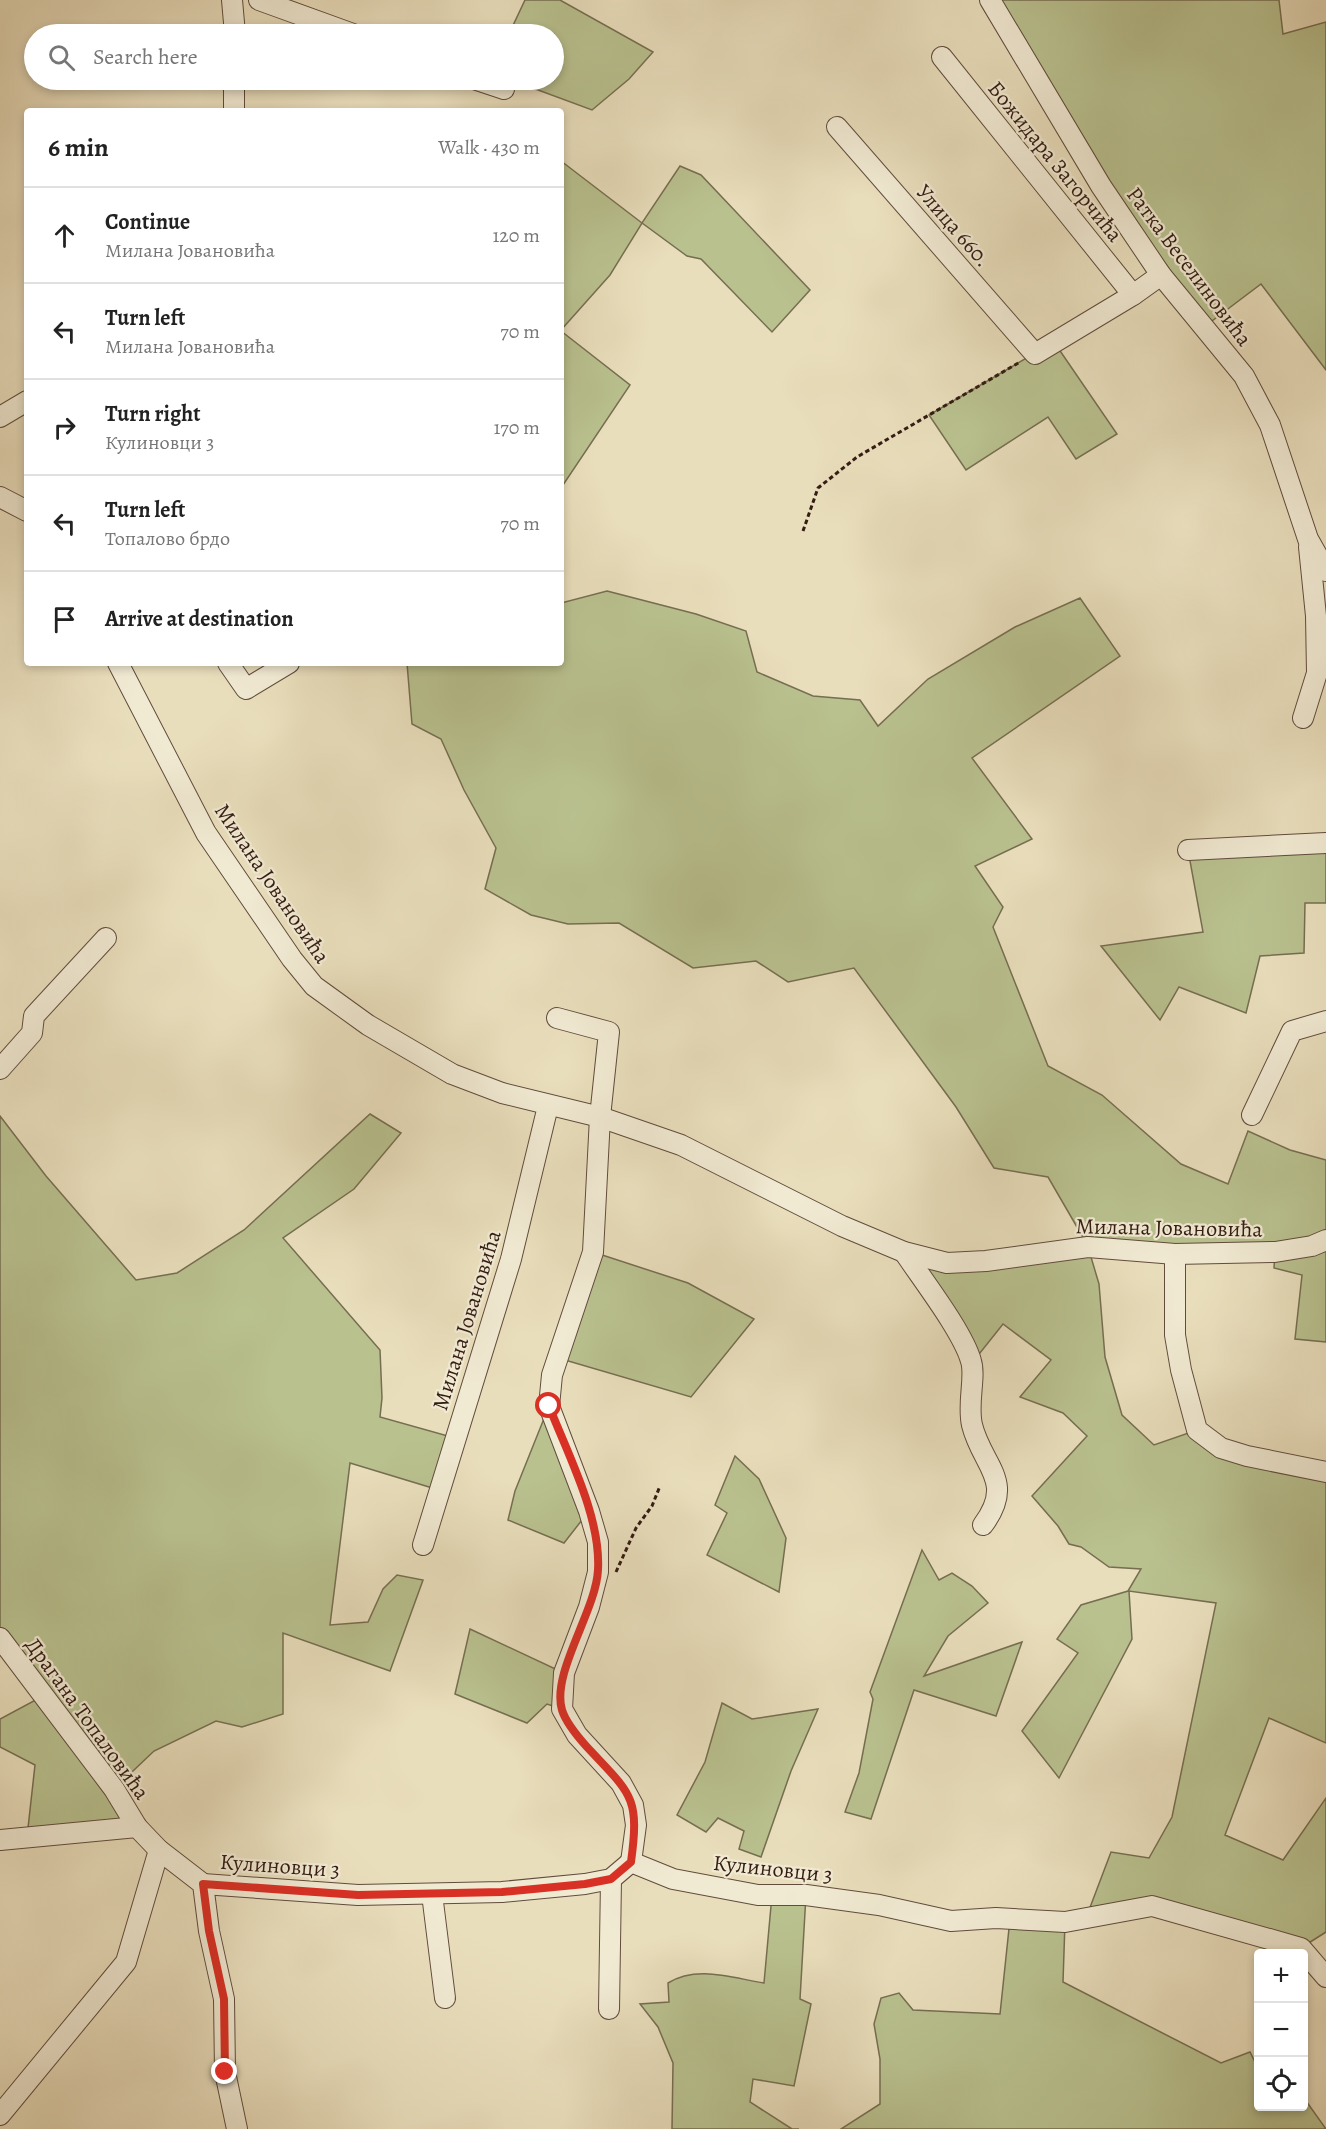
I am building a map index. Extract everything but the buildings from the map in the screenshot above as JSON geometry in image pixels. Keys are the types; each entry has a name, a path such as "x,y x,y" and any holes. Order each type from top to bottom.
{"street":[{"path":"232,0 234,24"},
{"path":"259,0 325,24"},
{"name":"Ратка Веселиновића","path":"990,0 1101,186 1161,275 1244,376 1270,425 1308,538 1326,571"},
{"name":"Божидара Загорчића","path":"942,57 1133,296"},
{"path":"234,90 234,108"},
{"name":"Улица 660.","path":"837,127 1035,354"},
{"path":"1035,354 1133,296 1161,275"},
{"path":"0,417 24,403"},
{"path":"0,497 24,509"},
{"path":"1303,718 1317,673 1316,616 1308,538"},
{"name":"Милана Јовановића","path":"123,666 206,833 292,959 314,986 368,1025 452,1074 548,1106 600,1117 681,1145 842,1226 904,1252 947,1263 986,1261 1088,1247 1175,1254 1275,1252 1312,1246 1326,1240"},
{"path":"230,666 246,689 284,666"},
{"path":"1188,850 1326,843"},
{"path":"0,1069 32,1033 34,1016 106,938"},
{"path":"557,1018 609,1032 600,1117 593,1252 552,1375 549,1406 589,1511 598,1542 598,1572 589,1607 564,1673 562,1709 577,1736 621,1783 633,1804 636,1825 631,1862 611,1879 609,2009"},
{"path":"1252,1115 1292,1031 1326,1021"},
{"name":"Милана Јовановића","path":"423,1545 514,1248 548,1106"},
{"path":"904,1252 961,1337 972,1363 968,1405 972,1425 992,1465 998,1488 996,1508 983,1525"},
{"path":"1175,1254 1175,1335 1180,1370 1197,1430 1221,1448 1247,1456 1326,1472"},
{"name":"Драгана Топаловића","path":"0,1638 114,1789 137,1827 159,1850 203,1884"},
{"path":"0,1840 137,1827"},
{"path":"0,2115 126,1962 159,1850"},
{"name":"Кулиновци 3","path":"631,1862 673,1879 758,1895 806,1895 879,1905 951,1921 996,1918 1065,1922 1152,1906 1300,1948 1326,1977"},
{"name":"Кулиновци 3","path":"203,1884 327,1894 432,1894 502,1892 585,1884 611,1879"},
{"path":"203,1884 209,1931 224,1999 225,2072 237,2129"},
{"path":"432,1894 445,1998"}],"path":[{"path":"802,531 818,488 857,457 1035,354"},
{"path":"613,1577 636,1528 652,1506 660,1485"}],"green space":[{"path":"525,0 560,0 653,52 629,79 592,110 538,90 564,90 564,24 514,24"},
{"path":"990,0 1279,0 1283,34 1326,22 1326,370 1261,284 1204,327"},
{"path":"564,163 642,223 610,275 564,327"},
{"path":"680,166 701,175 810,290 772,332 701,259 687,256 642,223"},
{"path":"564,333 630,385 564,484"},
{"path":"1054,342 1117,434 1076,459 1048,417 966,470 929,415"},
{"path":"607,591 696,614 746,631 757,672 813,696 860,700 878,726 928,679 1015,627 1080,598 1120,656 972,758 1032,839 975,866 1003,907 993,927 1048,1066 1102,1095 1181,1164 1228,1184 1248,1131 1290,1150 1326,1160 1326,1342 1295,1339 1302,1275 1274,1268 1275,1252 1088,1247 1099,1284 1105,1357 1122,1415 1154,1445 1197,1430 1221,1448 1326,1472 1326,1743 1269,1718 1225,1835 1283,1860 1326,1798 1326,1932 1301,1948 1152,1906 1086,1918 1111,1852 1149,1858 1172,1817 1216,1603 1129,1591 1132,1639 1059,1778 1022,1731 1078,1653 1057,1639 1081,1605 1128,1591 1141,1569 1109,1567 1081,1547 1069,1544 1058,1526 1032,1496 1087,1436 1063,1413 1020,1397 1051,1360 1003,1324 972,1363 910,1262 947,1263 1088,1246 1048,1177 994,1168 956,1107 854,968 788,982 756,961 693,968 619,923 568,924 531,915 485,889 496,848 464,790 441,739 412,724 407,666 564,666 564,602"},
{"path":"1326,843 1326,903 1305,903 1304,953 1260,956 1246,1013 1179,987 1160,1020 1101,946 1203,932 1188,850"},
{"path":"370,1114 401,1133 354,1189 283,1238 380,1350 382,1398 380,1417 455,1438 439,1490 350,1463 330,1625 368,1622 383,1589 397,1575 423,1580 390,1671 283,1633 283,1714 242,1727 216,1721 154,1751 114,1789 137,1827 27,1837 35,1765 0,1747 0,1719 45,1695 0,1638 0,1116 46,1176 136,1280 177,1273 244,1230"},
{"path":"593,1252 688,1283 754,1319 691,1397 558,1358"},
{"path":"549,1406 589,1511 564,1543 508,1520 515,1491"},
{"path":"735,1456 759,1479 786,1538 779,1592 707,1555 727,1513 715,1505"},
{"path":"922,1550 939,1580 952,1573 972,1586 988,1603 948,1636 924,1676 1022,1642 996,1716 914,1690 871,1819 845,1812 859,1773 873,1699 870,1692"},
{"path":"470,1629 564,1673 562,1709 547,1704 527,1723 455,1694"},
{"path":"722,1703 752,1719 818,1709 791,1771 761,1857 739,1849 744,1831 718,1818 706,1832 677,1815 705,1762"},
{"path":"772,1895 806,1895 800,1999 811,2004 794,2086 753,2079 750,2102 792,2129 672,2129 673,2063 658,2027 640,2004 669,2002 668,1983 691,1975 715,1974 764,1983"},
{"path":"1010,1919 1065,1922 1063,1982 1221,2063 1250,2052 1254,2060 1254,2111 1308,2111 1308,2104 1326,2129 841,2129 880,2104 880,2059 874,2024 881,1998 899,1993 913,2010 1000,2014"}],"route":[{"path":"225,2072 224,1999 209,1931 203,1884 358,1895 502,1892 585,1884 611,1879 631,1862 636,1825 633,1804 621,1783 577,1736 562,1709 564,1673 589,1607 598,1572 598,1542 589,1511 549,1406"}]}
